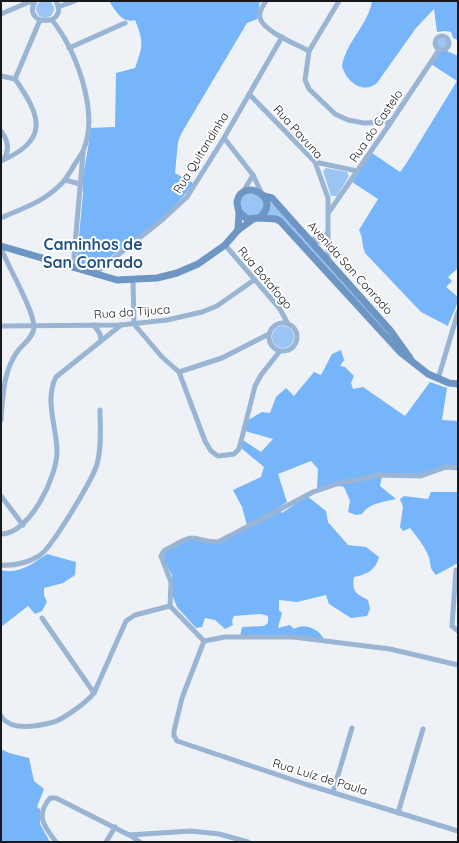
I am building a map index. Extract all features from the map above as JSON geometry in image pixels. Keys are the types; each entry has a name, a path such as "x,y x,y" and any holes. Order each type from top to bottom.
{"street":[{"path":"1,14 29,2 35,2 33,10 40,20 52,20 57,14 58,7 56,1"},
{"path":"58,7 75,1"},
{"path":"266,1 260,11 259,18 263,24 282,37 309,50"},
{"path":"338,1 309,50 305,80 309,89 317,99 335,114 348,120 364,123 392,122"},
{"path":"15,79 40,20"},
{"path":"52,20 69,48 87,101 87,132 80,176 73,268"},
{"path":"69,48 125,23"},
{"name":"Rua Quitandinha","path":"94,274 162,220 187,197 224,138 282,37"},
{"name":"Rua do Castelo","path":"329,212 392,122 438,50"},
{"path":"1,76 15,79 34,108 36,126 32,139 27,146 3,160"},
{"name":"Rua Pavuna","path":"249,94 315,162 328,198 328,260"},
{"path":"1,131 8,144 8,150 3,160"},
{"path":"1,247 117,280 157,278 177,274 198,264 225,246 238,230 263,214 267,205 253,175 224,138"},
{"path":"1,218 43,198 64,180 83,150"},
{"path":"315,162 357,171"},
{"path":"70,172 80,176"},
{"path":"238,230 239,212 237,202 253,175"},
{"path":"64,180 80,184"},
{"path":"242,194 251,190 262,194"},
{"name":"Avenida San Conrado","path":"262,194 272,198 309,238 390,330 413,361"},
{"path":"239,212 247,219 256,219"},
{"name":"Avenida San Conrado","path":"256,219 276,219 280,221 385,338 423,371 438,379 458,384"},
{"path":"309,238 320,242 328,231"},
{"name":"Rua Botafogo","path":"225,246 280,309 288,324"},
{"path":"1,247 27,302 34,326 31,335 10,363 4,388 1,420"},
{"path":"133,280 134,324 162,357 179,372 205,441 211,451 218,456 225,457 234,454 239,448 255,386 261,374 280,351"},
{"name":"Rua da Tijuca","path":"1,326 121,325 167,320 202,312 231,298 254,280"},
{"path":"438,379 458,312"},
{"path":"179,372 222,358 269,334 278,324 288,324 295,330 297,339 293,348 280,351 272,346 269,340 269,334"},
{"path":"94,325 100,334 101,340"},
{"path":"1,534 12,532 23,525 36,511 55,467 57,451 50,400 51,387 56,377 121,325"},
{"path":"1,565 11,566 40,556 54,539 92,478 97,464 100,453 100,410"},
{"path":"458,468 446,467 424,476 387,474 359,478 313,492 218,542 212,542 197,537 185,538 163,551 161,556 171,582 170,606 204,641 225,637 293,637 390,649 458,666"},
{"path":"1,496 23,525"},
{"path":"456,570 452,626 458,631"},
{"path":"1,716 12,725 22,727 54,722 88,700 94,693 126,621 135,615 170,606"},
{"path":"42,618 94,693"},
{"name":"Rua Luíz de Paula","path":"204,641 182,698 174,730 174,736 177,741 458,831"},
{"path":"333,792 352,728"},
{"path":"398,812 423,729"},
{"path":"56,842 48,831 41,815 43,807 50,798 56,798 115,827 140,842"},
{"path":"106,842 115,827"},
{"path":"129,835 191,831 248,842"}],"shaded area":[{"path":"41,0 49,0 54,5 52,16 49,18 41,18 36,13 36,5"},
{"path":"109,1 260,1 257,19 247,23 181,134 178,142 175,173 193,183 175,206 148,229 89,271 84,269 77,257 83,194 82,182 89,142 89,128 115,127 116,73 135,68 141,49 140,34 135,20 130,21 123,18 116,12"},
{"path":"372,1 458,1 458,40 453,38 451,32 437,32 434,9 416,28 377,83 366,88 355,85 347,77 342,66 348,49 370,10"},
{"path":"442,38 446,40 448,44 446,48 442,50 438,48 436,44 438,40"},
{"path":"441,51 447,51 458,56 458,268 448,277 452,281 446,287 458,297 458,301 448,326 421,312 365,253 359,230 378,199 352,182 372,153 400,172 406,164 457,81 431,64"},
{"path":"326,168 347,172 349,176 337,196 331,196 323,171"},
{"path":"252,193 260,197 264,205 260,213 252,217 244,213 240,205 244,197"},
{"path":"268,200 388,331 404,352 286,224 265,215"},
{"path":"283,326 291,329 294,337 291,345 283,348 275,345 272,337 275,329"},
{"path":"341,350 344,360 340,366 345,367 354,376 351,383 353,389 363,387 405,416 430,382 447,388 442,420 458,421 458,467 422,475 382,476 380,486 396,499 373,505 362,514 356,515 348,512 350,501 344,487 330,484 317,489 318,469 311,461 278,474 287,502 278,508 282,513 307,496 326,511 328,522 348,545 366,547 379,557 378,562 373,569 363,575 354,577 355,592 368,600 370,609 367,616 351,618 329,604 326,595 297,602 279,600 279,610 282,613 278,628 290,625 294,629 307,626 319,632 324,639 240,636 242,627 264,626 268,623 268,616 261,614 234,616 232,621 233,625 225,629 215,620 205,618 202,627 196,628 177,607 173,597 172,575 164,560 164,553 188,539 218,544 247,525 242,507 233,490 261,477 264,467 241,448 243,440 261,452 273,439 245,431 248,420 262,412 270,413 276,397 286,388 294,396 314,372 321,375 332,354"},
{"path":"431,492 458,492 458,563 436,575 431,567 426,551 417,537 410,528 403,531 400,527 403,507 400,499 404,496 428,499"},
{"path":"47,554 76,562 75,575 63,583 44,588 44,595 47,602 42,611 35,614 28,606 1,627 1,570 20,570"},
{"path":"1,749 9,753 29,758 34,781 44,789 37,807 40,809 40,824 50,842 1,842"}],"district":[{"name":"Caminhos de San Conrado","path":"93,253"}]}
